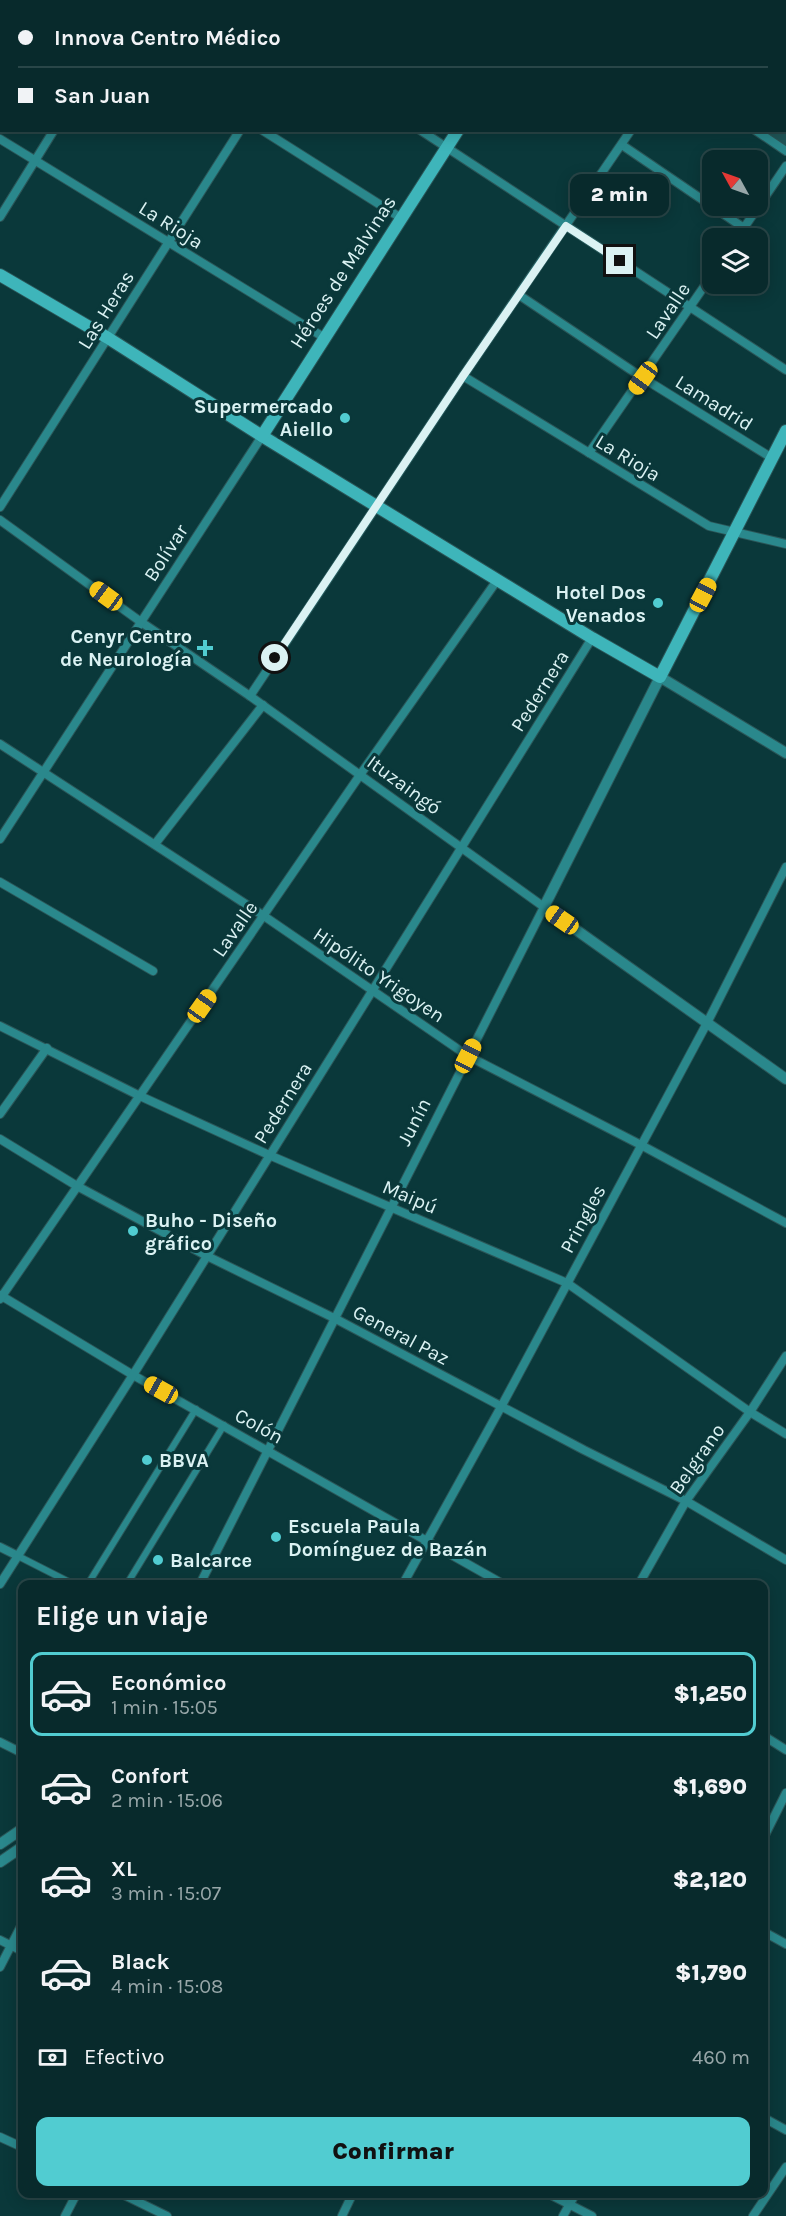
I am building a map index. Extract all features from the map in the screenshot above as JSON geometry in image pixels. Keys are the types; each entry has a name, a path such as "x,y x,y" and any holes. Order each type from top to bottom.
{"main road":[{"name":"Héroes de Malvinas","path":"262,436 457,132"},
{"path":"0,275 108,338 262,436 592,638 660,677 786,431"}],"street":[{"path":"0,217 53,132"},
{"name":"Las Heras","path":"0,507 239,132"},
{"path":"265,132 401,219"},
{"path":"423,132 786,370"},
{"path":"250,696 463,376 630,132"},
{"path":"758,132 786,151"},
{"name":"La Rioja","path":"0,139 324,338"},
{"path":"622,146 744,228 786,166"},
{"name":"Lavalle","path":"589,453 702,290"},
{"name":"Lamadrid","path":"519,295 643,378 772,458"},
{"name":"La Rioja","path":"463,376 710,526 786,544"},
{"name":"Bolívar","path":"0,838 262,436"},
{"name":"Ituzaingó","path":"0,520 786,1079"},
{"name":"Lavalle","path":"1,1297 360,775 498,579"},
{"name":"Pedernera","path":"0,1584 133,1375 592,638"},
{"path":"660,677 786,753"},
{"name":"Junín","path":"202,1580 660,677"},
{"path":"155,844 263,705"},
{"name":"Hipólito Yrigoyen","path":"0,744 264,916 468,1056 642,1145 786,1223"},
{"name":"Pringles","path":"405,1580 642,1145 786,867"},
{"path":"0,882 153,971"},
{"name":"Maipú","path":"0,1026 140,1096 269,1155 567,1283 750,1412 786,1434"},
{"path":"0,1114 47,1048"},
{"name":"General Paz","path":"0,1139 77,1186 207,1256 336,1319 501,1407 686,1501 786,1560"},
{"name":"Colón","path":"1,1297 133,1375 496,1580"},
{"name":"Belgrano","path":"641,1580 686,1501 750,1412 786,1356"},
{"path":"90,1580 196,1409"},
{"path":"129,1580 225,1425"},
{"path":"0,1547 64,1580"},
{"path":"768,1739 786,1750"},
{"path":"0,1742 18,1751"},
{"path":"768,1829 786,1792"},
{"path":"0,1844 18,1832"},
{"path":"0,1862 18,1850"},
{"path":"0,1967 18,1932"},
{"path":"768,1934 786,1944"},
{"path":"0,1940 18,1949"},
{"path":"768,2120 786,2130"},
{"path":"0,2137 18,2145"},
{"path":"768,2194 786,2167"},
{"path":"65,2216 74,2198"},
{"path":"130,2198 167,2216"},
{"path":"342,2216 351,2198"},
{"path":"557,2198 592,2216"},
{"path":"563,2216 573,2198"},
{"path":"753,2216 765,2198"}],"shaded area":[{"path":"763,132 786,132 786,147"}],"place":[{"name":"Supermercado Aiello","path":"345,418"},
{"name":"Hotel Dos Venados","path":"658,603"},
{"name":"Cenyr Centro de Neurología","path":"205,648"},
{"name":"Buho - Diseño gráfico","path":"133,1231"},
{"name":"BBVA","path":"147,1460"},
{"name":"Escuela Paula Domínguez de Bazán","path":"276,1537"},
{"name":"Balcarce","path":"158,1560"}],"route":[{"path":"275,658 566,226 620,261"}]}
